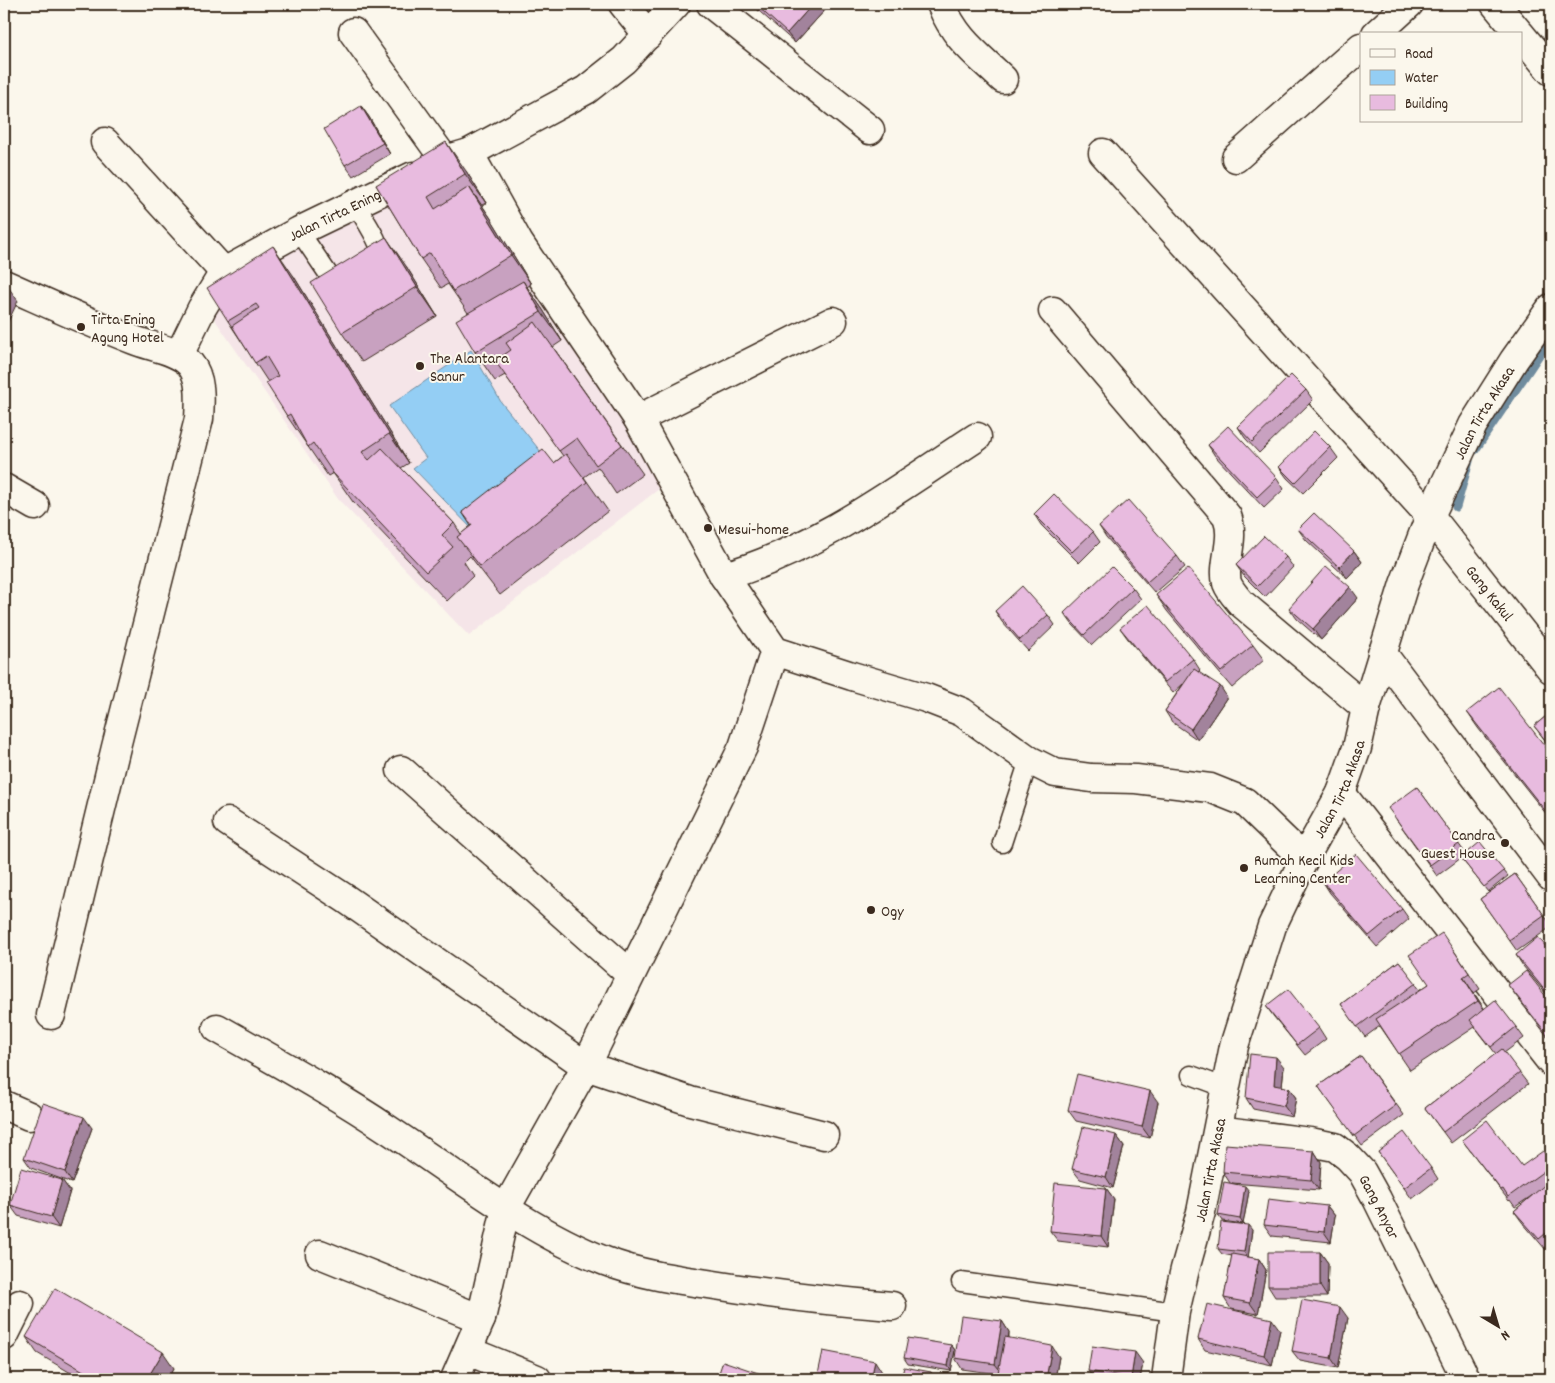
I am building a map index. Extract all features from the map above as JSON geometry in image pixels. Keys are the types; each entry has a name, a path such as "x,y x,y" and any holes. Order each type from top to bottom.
{"street":[{"path":"622,4 648,35"},
{"name":"Jalan Tirta Ening","path":"179,354 202,308 224,272 299,231 457,156 586,90 624,60 676,4"},
{"path":"711,4 870,130"},
{"path":"941,4 949,23 965,44 1003,79"},
{"path":"1378,32 1409,4"},
{"path":"1495,4 1519,32"},
{"path":"353,32 457,156 520,243 638,418 724,576 775,651 926,698 962,712 1029,760 1055,773 1091,778 1136,779 1210,788 1245,802 1304,859"},
{"path":"1522,35 1551,71"},
{"path":"1236,158 1360,48"},
{"path":"105,142 224,272"},
{"name":"Gang Kakul","path":"1102,153 1430,516 1551,669"},
{"path":"4,284 133,340 179,354 190,364 196,375 200,391 199,419 51,1015"},
{"name":"Jalan Tirta Akasa","path":"1166,1379 1175,1312 1201,1212 1234,1046 1272,926 1304,859 1341,793 1404,584 1430,516 1473,425 1514,360 1551,308"},
{"path":"1053,311 1227,516 1231,534 1227,577 1231,592 1241,603 1366,708"},
{"path":"638,418 833,321"},
{"path":"724,576 799,548 862,512 978,437"},
{"path":"4,488 35,506"},
{"path":"455,1379 481,1319 506,1208 586,1066 743,747 775,651"},
{"path":"1382,653 1551,877"},
{"path":"401,770 630,974"},
{"path":"1341,793 1551,1062"},
{"path":"228,822 346,899 586,1066 690,1101 824,1135"},
{"path":"217,1028 299,1074 383,1125 506,1208 565,1244 605,1261 640,1273 748,1290 841,1302 892,1306"},
{"path":"4,1105 29,1116"},
{"name":"Gang Anyar","path":"1218,1130 1335,1147 1348,1157 1362,1172 1378,1199 1466,1379"},
{"path":"320,1254 481,1319"},
{"path":"4,1336 20,1304"},
{"path":"468,1351 536,1379"}],"lane":[{"path":"299,231 333,281 344,288 380,266 382,259 381,250 355,204"},
{"path":"1002,843 1029,760"},
{"path":"1191,1075 1226,1088"},
{"path":"961,1282 1175,1312"}],"shaded area":[{"name":"The Alantara Sanur","path":"465,160 664,485 469,636 338,499 209,311 230,279"}],"water":[{"path":"471,350 501,402 557,472 476,533 413,468 426,458 389,406"}],"building":[{"path":"755,4 813,4 787,33"},
{"path":"361,106 383,143 345,165 324,129"},
{"path":"446,142 465,174 428,197 435,209 469,187 511,255 453,291 430,253 421,259 376,185"},
{"path":"386,237 417,287 342,333 311,283"},
{"path":"273,246 389,434 362,452 369,460 382,448 454,523 442,535 453,547 426,572 333,473 313,443 308,447 290,414 287,416 266,383 278,376 266,356 255,363 232,326 259,308 256,304 228,321 207,288"},
{"path":"523,281 541,312 475,352 456,320"},
{"path":"535,322 622,445 596,465 577,438 559,451 495,361 511,350 506,343"},
{"path":"1291,375 1306,390 1252,442 1238,427"},
{"path":"1228,426 1277,478 1257,497 1208,445"},
{"path":"1314,431 1330,447 1295,483 1279,467"},
{"path":"543,449 554,463 566,454 587,482 480,566 457,537 472,525 462,512"},
{"path":"1054,494 1093,532 1072,552 1034,514"},
{"path":"1128,500 1177,556 1147,582 1099,526"},
{"path":"1314,513 1354,551 1339,567 1298,529"},
{"path":"1264,536 1286,557 1258,586 1236,565"},
{"path":"1326,566 1350,587 1313,629 1289,608"},
{"path":"1112,567 1133,588 1084,635 1064,613"},
{"path":"1188,568 1253,645 1221,672 1156,595"},
{"path":"1022,586 1048,615 1020,640 995,611"},
{"path":"1148,605 1193,659 1165,682 1120,628"},
{"path":"1194,669 1220,686 1191,729 1165,711"},
{"path":"1499,687 1551,754 1551,818 1467,712"},
{"path":"1551,712 1551,747 1534,726"},
{"path":"1417,787 1459,844 1430,865 1388,808"},
{"path":"1480,842 1504,871 1484,887 1461,858"},
{"path":"1356,854 1402,909 1369,936 1323,882"},
{"path":"1515,874 1544,915 1509,940 1480,899"},
{"path":"1442,933 1469,973 1463,977 1478,1001 1399,1054 1376,1019 1429,984 1409,955"},
{"path":"1538,937 1551,953 1551,998 1516,955"},
{"path":"1399,961 1416,983 1357,1027 1341,1004"},
{"path":"1526,971 1551,1003 1551,1039 1508,985"},
{"path":"1288,989 1319,1028 1297,1045 1266,1006"},
{"path":"1495,1000 1516,1027 1491,1047 1470,1020"},
{"path":"1502,1049 1520,1073 1443,1132 1425,1108"},
{"path":"1250,1054 1276,1057 1274,1085 1289,1088 1284,1106 1246,1098"},
{"path":"1361,1056 1396,1105 1354,1136 1318,1086"},
{"path":"1077,1074 1150,1091 1142,1127 1068,1110"},
{"path":"43,1103 84,1117 65,1172 24,1158"},
{"path":"1487,1120 1522,1166 1543,1151 1551,1162 1551,1166 1508,1197 1462,1140"},
{"path":"1083,1127 1116,1135 1106,1177 1072,1169"},
{"path":"1404,1132 1431,1168 1404,1188 1378,1152"},
{"path":"1225,1144 1314,1151 1311,1180 1223,1172"},
{"path":"21,1168 62,1180 51,1217 10,1205"},
{"path":"1224,1182 1245,1186 1240,1219 1218,1215"},
{"path":"1055,1183 1106,1188 1101,1236 1050,1231"},
{"path":"1547,1183 1551,1188 1551,1229 1539,1239 1514,1211"},
{"path":"1268,1199 1327,1206 1324,1232 1264,1225"},
{"path":"1221,1222 1248,1225 1244,1252 1218,1249"},
{"path":"1268,1252 1320,1252 1320,1286 1268,1286"},
{"path":"1232,1254 1259,1259 1250,1303 1224,1298"},
{"path":"55,1288 163,1352 147,1379 97,1379 26,1337"},
{"path":"1302,1300 1340,1307 1331,1358 1292,1351"},
{"path":"1207,1304 1272,1319 1264,1355 1198,1339"},
{"path":"961,1316 1002,1321 995,1364 955,1358"},
{"path":"1005,1337 1052,1346 1046,1379 997,1378"},
{"path":"908,1338 951,1345 948,1366 904,1358"},
{"path":"1092,1346 1135,1352 1131,1378 1088,1371"},
{"path":"823,1351 875,1361 871,1379 817,1379"},
{"path":"723,1361 764,1375 763,1379 717,1379"},
{"path":"904,1367 931,1372 930,1379 901,1379"}],"waterway":[{"path":"1475,450 1551,337"},
{"path":"1456,507 1469,461"}],"place":[{"name":"Tirta Ening Agung Hotel","path":"81,327"},
{"name":"The Alantara Sanur","path":"420,366"},
{"name":"Mesui-home","path":"708,528"},
{"name":"Candra Guest House","path":"1505,843"},
{"name":"Rumah Kecil Kids Learning Center","path":"1244,868"},
{"name":"Ogy","path":"871,910"}]}
